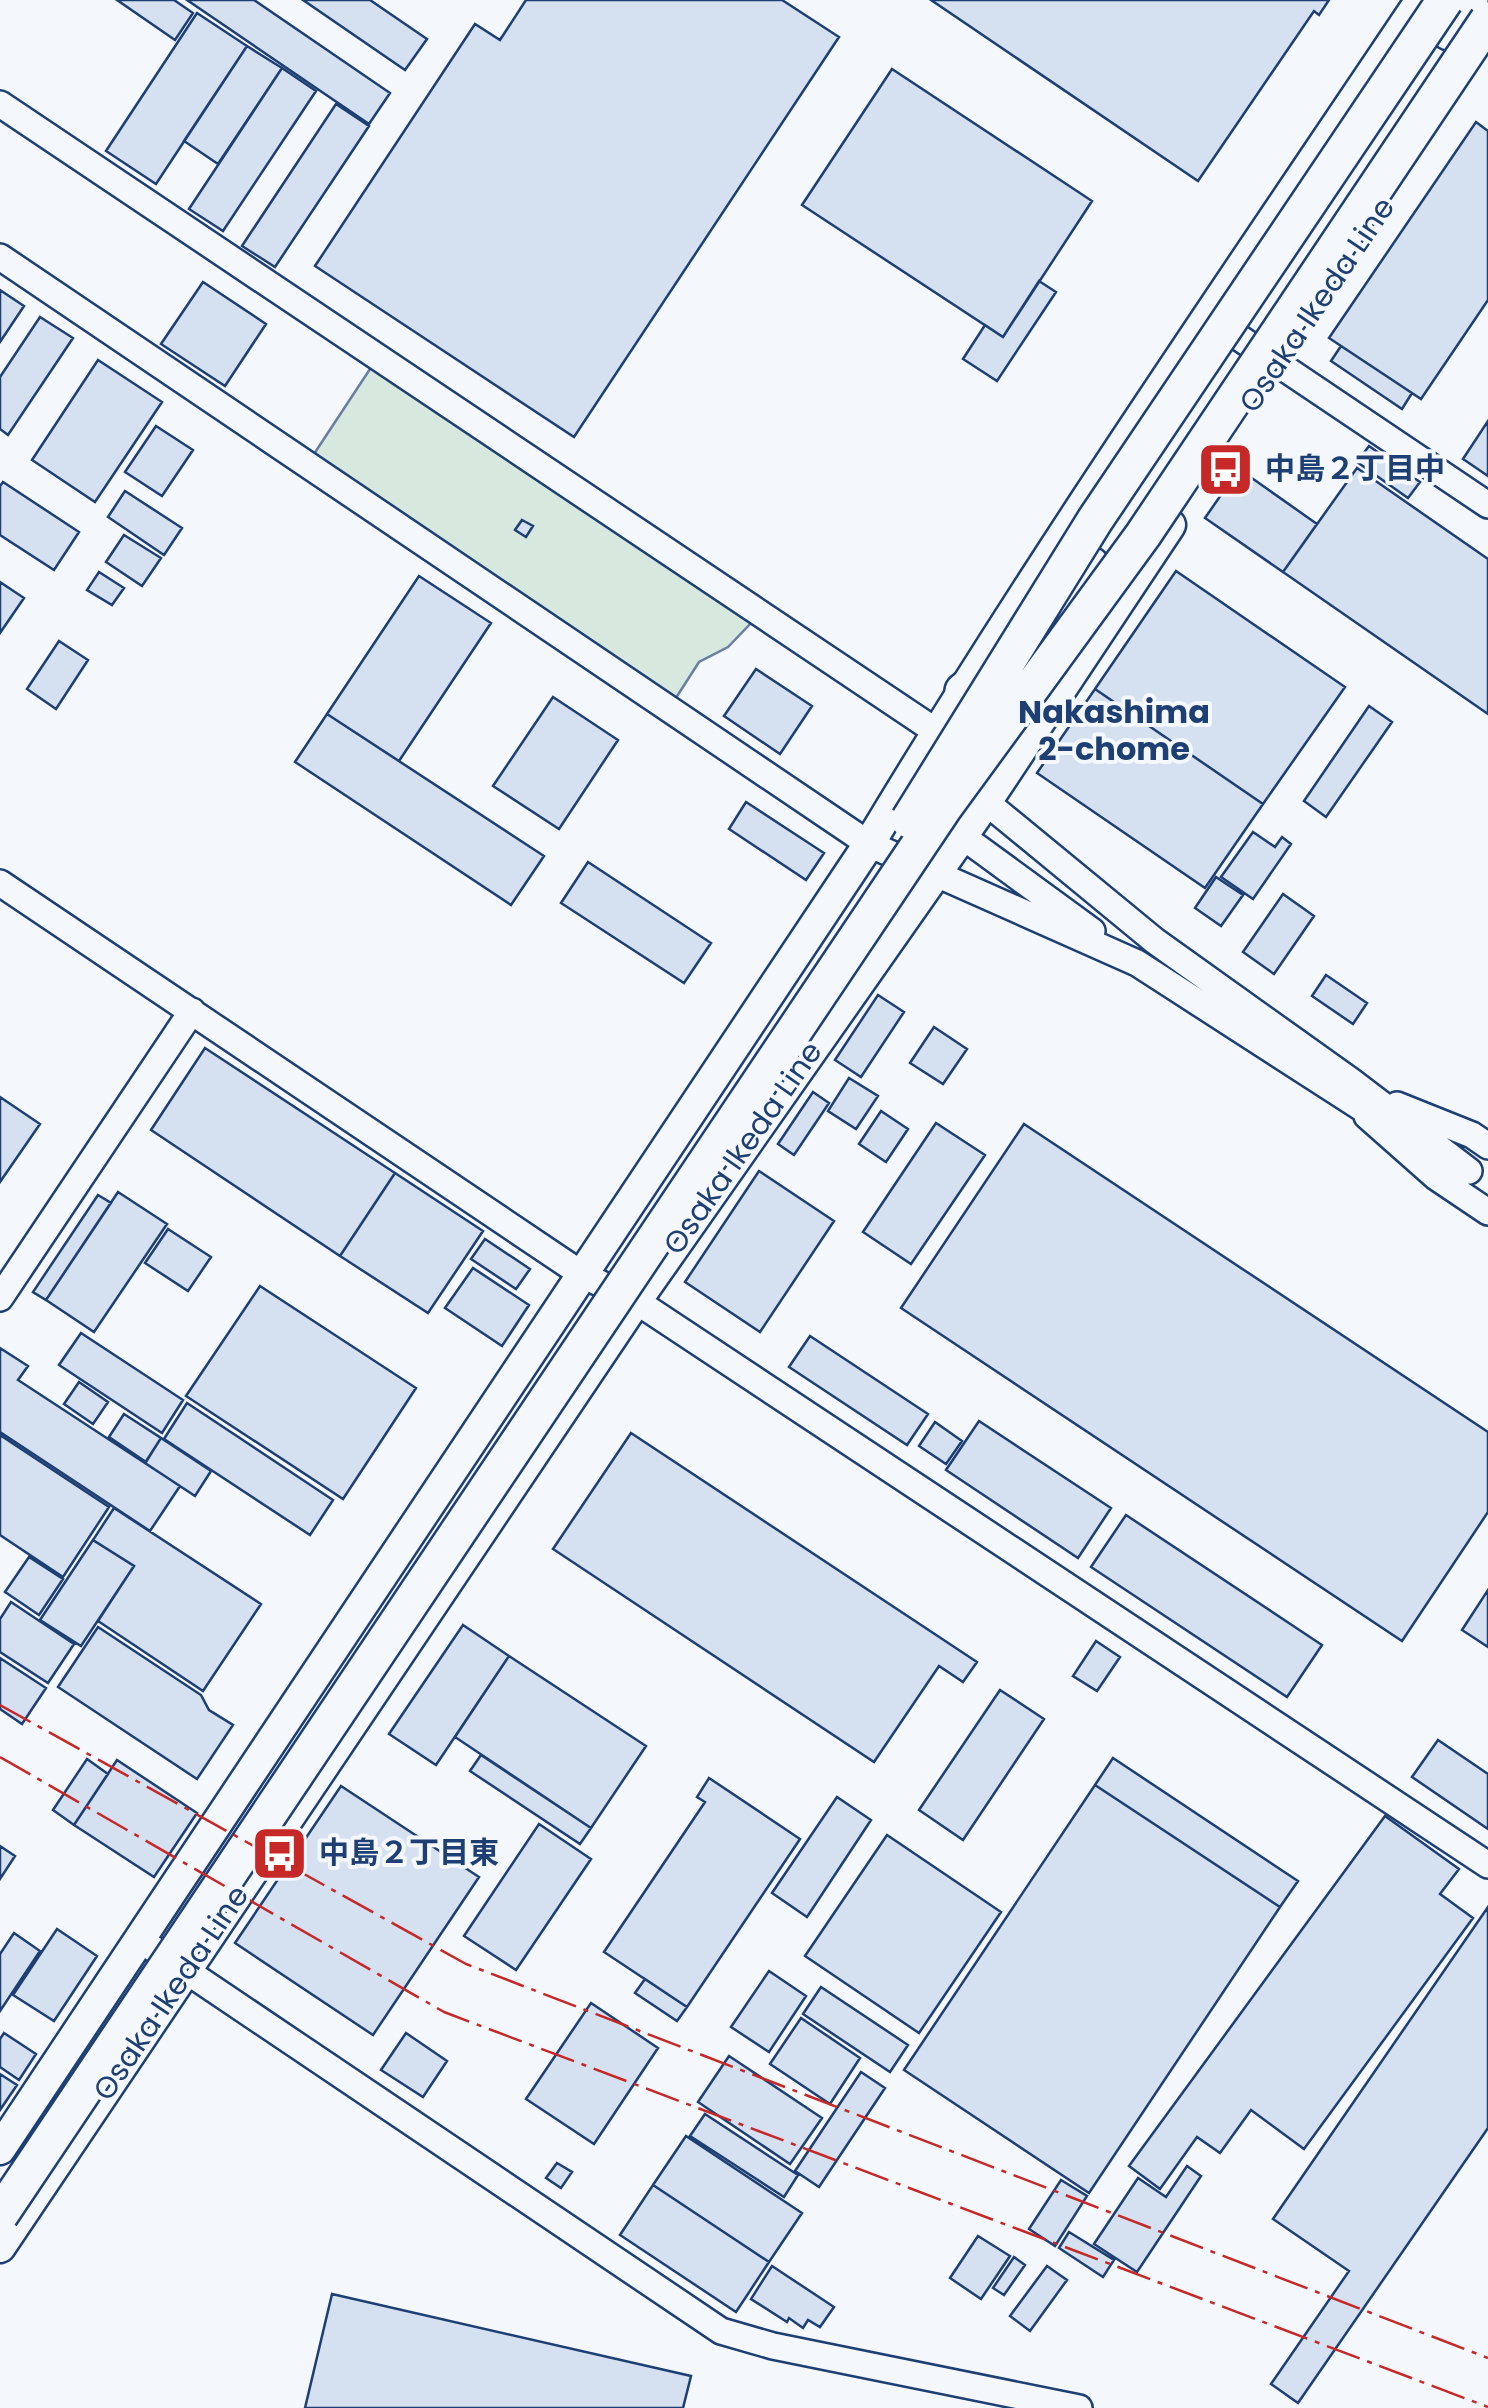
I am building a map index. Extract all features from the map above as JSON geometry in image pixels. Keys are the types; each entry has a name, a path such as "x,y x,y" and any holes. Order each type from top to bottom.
{"highway":[{"path":"0,2175 921,802 1095,520 1445,0"},
{"path":"963,691 1048,622 1091,565 1470,0"},
{"path":"0,2216 944,809 1142,535 1488,20"}],"main road":[{"name":"Osaka Ikeda Line","path":"0,2149 869,844 936,732 1208,316 1421,0"},
{"name":"Osaka Ikeda Line","path":"0,2247 636,1301 986,802 1488,51"}],"street":[{"path":"0,104 936,732 986,802 1155,941 1363,1101 1436,1177 1488,1212"},
{"path":"0,257 869,844 1137,963"},
{"path":"1208,316 1488,506"},
{"path":"936,732 930,762 932,790 944,817 962,836 1137,963 1363,1101 1479,1178"},
{"path":"0,883 583,1275 636,1301 1488,1864"},
{"path":"0,1298 192,1011"},
{"path":"1363,1101 1472,1136 1488,1146"},
{"path":"140,1939 721,2331 773,2346 1079,2408"}],"shaded area":[{"path":"372,366 752,622 728,647 699,662 674,701 312,457"}],"building":[{"path":"117,0 174,0 193,13 175,40"},
{"path":"187,0 254,0 390,93 369,124"},
{"path":"303,0 370,0 427,39 405,70"},
{"path":"526,0 782,0 839,37 574,437 315,266 475,24 500,40"},
{"path":"931,0 1329,0 1319,15 1314,11 1198,181"},
{"path":"197,13 247,46 156,184 106,151"},
{"path":"247,46 282,68 218,164 184,141"},
{"path":"282,68 316,91 223,231 189,209"},
{"path":"892,69 1092,201 1003,337 802,205"},
{"path":"336,104 369,126 275,267 242,246"},
{"path":"1476,122 1488,131 1488,300 1421,399 1329,338"},
{"path":"1039,281 1056,292 997,381 963,359 985,325 1003,337"},
{"path":"203,282 266,324 225,386 161,344"},
{"path":"0,290 24,306 0,342"},
{"path":"40,317 73,338 8,435 0,429 0,377"},
{"path":"1341,346 1412,393 1402,409 1331,361"},
{"path":"98,360 162,402 95,502 32,460"},
{"path":"1488,421 1488,476 1463,459"},
{"path":"156,426 193,450 162,496 125,472"},
{"path":"1369,446 1420,482 1408,498 1357,462"},
{"path":"1357,468 1488,559 1488,714 1283,572"},
{"path":"1239,469 1317,524 1283,572 1205,518"},
{"path":"3,482 79,532 54,570 0,535"},
{"path":"125,491 182,528 164,555 108,517"},
{"path":"522,520 533,526 526,537 515,530"},
{"path":"124,535 161,558 142,586 106,562"},
{"path":"1176,571 1345,687 1263,804 1095,689"},
{"path":"99,572 124,588 112,605 87,590"},
{"path":"419,576 491,623 399,761 327,714"},
{"path":"0,582 24,598 0,633"},
{"path":"59,641 88,660 56,709 27,689"},
{"path":"756,669 812,706 780,754 724,716"},
{"path":"1095,689 1263,804 1205,888 1037,773"},
{"path":"553,697 618,740 559,829 493,786"},
{"path":"1369,706 1392,722 1326,817 1304,801"},
{"path":"327,714 544,856 511,905 295,762"},
{"path":"746,802 824,853 806,880 729,829"},
{"path":"1253,832 1275,847 1282,837 1291,844 1253,899 1221,877"},
{"path":"588,862 711,943 684,983 561,903"},
{"path":"1216,877 1243,895 1221,926 1195,908"},
{"path":"1283,894 1314,916 1274,974 1243,952"},
{"path":"1326,975 1367,1003 1353,1024 1312,996"},
{"path":"878,995 904,1012 861,1077 835,1060"},
{"path":"934,1027 967,1049 943,1084 910,1063"},
{"path":"205,1048 395,1173 340,1256 151,1130"},
{"path":"849,1078 878,1096 856,1129 828,1111"},
{"path":"813,1092 829,1103 794,1155 778,1144"},
{"path":"0,1097 40,1124 0,1182"},
{"path":"881,1111 908,1129 886,1162 859,1144"},
{"path":"936,1123 985,1155 911,1264 863,1232"},
{"path":"1024,1124 1488,1432 1488,1512 1402,1641 901,1308"},
{"path":"759,1171 834,1221 760,1332 685,1282"},
{"path":"395,1173 483,1231 428,1313 340,1256"},
{"path":"118,1192 167,1224 94,1332 46,1300"},
{"path":"98,1195 111,1203 46,1300 33,1292"},
{"path":"168,1229 211,1257 188,1291 145,1263"},
{"path":"485,1239 530,1269 516,1289 471,1259"},
{"path":"473,1268 529,1305 502,1346 445,1308"},
{"path":"260,1286 416,1388 343,1499 186,1396"},
{"path":"81,1333 183,1400 162,1433 59,1365"},
{"path":"810,1336 928,1414 907,1445 789,1367"},
{"path":"0,1348 28,1366 18,1380 180,1486 150,1531 0,1432"},
{"path":"79,1382 108,1402 93,1424 64,1404"},
{"path":"187,1403 333,1500 310,1535 164,1439"},
{"path":"124,1414 161,1438 146,1462 109,1437"},
{"path":"979,1421 1111,1508 1078,1558 946,1470"},
{"path":"935,1422 962,1441 946,1464 919,1446"},
{"path":"631,1433 977,1662 963,1682 939,1666 874,1762 553,1549"},
{"path":"0,1435 109,1507 63,1577 0,1535"},
{"path":"161,1438 211,1471 195,1496 145,1463"},
{"path":"114,1508 261,1604 203,1691 98,1621 134,1566 93,1540"},
{"path":"1126,1515 1322,1645 1287,1697 1091,1567"},
{"path":"93,1540 134,1566 81,1646 40,1620"},
{"path":"29,1557 63,1579 39,1615 5,1592"},
{"path":"1488,1590 1488,1647 1462,1630"},
{"path":"11,1602 74,1644 48,1683 0,1652 0,1619"},
{"path":"463,1625 509,1656 436,1765 389,1734"},
{"path":"98,1627 201,1695 209,1710 233,1725 197,1779 58,1687"},
{"path":"1096,1641 1120,1657 1097,1691 1073,1676"},
{"path":"509,1656 646,1746 591,1828 455,1737"},
{"path":"0,1658 46,1688 22,1724 0,1709"},
{"path":"1000,1690 1044,1719 963,1840 919,1810"},
{"path":"1438,1740 1488,1774 1488,1829 1412,1777"},
{"path":"481,1755 591,1828 580,1844 470,1771"},
{"path":"1113,1758 1298,1881 1280,1907 1095,1785"},
{"path":"87,1759 108,1774 74,1825 53,1810"},
{"path":"117,1760 197,1813 154,1877 74,1825"},
{"path":"709,1778 800,1839 687,2007 604,1952 705,1802 697,1797"},
{"path":"1095,1785 1280,1907 1089,2193 904,2070"},
{"path":"341,1786 479,1877 373,2035 235,1943"},
{"path":"837,1797 871,1820 807,1917 772,1893"},
{"path":"1385,1816 1459,1869 1440,1894 1473,1918 1304,2149 1251,2110 1220,2153 1197,2137 1160,2189 1129,2166"},
{"path":"539,1824 591,1859 516,1970 464,1936"},
{"path":"887,1835 1001,1912 919,2033 805,1956"},
{"path":"0,1846 15,1856 0,1879"},
{"path":"1488,1907 1488,2128 1298,2403 1271,2384 1349,2271 1273,2219"},
{"path":"57,1929 97,1956 54,2021 13,1995"},
{"path":"14,1933 40,1951 0,2011 0,1954"},
{"path":"769,1971 806,1996 769,2052 731,2027"},
{"path":"645,1979 687,2007 677,2021 635,1993"},
{"path":"821,1987 908,2045 890,2072 803,2014"},
{"path":"591,2003 658,2048 594,2144 526,2099"},
{"path":"801,2018 860,2058 830,2104 770,2064"},
{"path":"4,2033 36,2054 19,2080 0,2067 0,2039"},
{"path":"406,2033 447,2061 423,2097 381,2070"},
{"path":"729,2056 822,2118 790,2164 698,2102"},
{"path":"861,2072 885,2088 819,2187 795,2171"},
{"path":"0,2074 17,2085 0,2110"},
{"path":"705,2114 798,2175 784,2197 690,2136"},
{"path":"686,2136 802,2213 769,2262 653,2185"},
{"path":"557,2163 572,2172 561,2188 546,2178"},
{"path":"1187,2166 1201,2176 1137,2272 1094,2244 1138,2178 1166,2197"},
{"path":"1061,2180 1087,2196 1055,2246 1029,2229"},
{"path":"653,2185 769,2262 736,2312 620,2235"},
{"path":"1069,2232 1114,2260 1103,2277 1059,2248"},
{"path":"978,2236 1010,2256 981,2299 950,2278"},
{"path":"1014,2257 1025,2265 1004,2295 993,2288"},
{"path":"772,2266 834,2307 820,2327 808,2320 803,2328 789,2318 787,2322 751,2299"},
{"path":"1047,2266 1067,2280 1030,2331 1010,2316"},
{"path":"332,2294 691,2376 683,2408 305,2408"}],"power":[{"path":"0,1705 466,1964 1488,2358"},
{"path":"0,1757 444,2012 1488,2407"}],"place":[{"name":"中島２丁目中","path":"1226,469"},
{"name":"中島２丁目東","path":"280,1853"}],"district":[{"name":"Nakashima 2-chome","path":"1114,730"}]}
